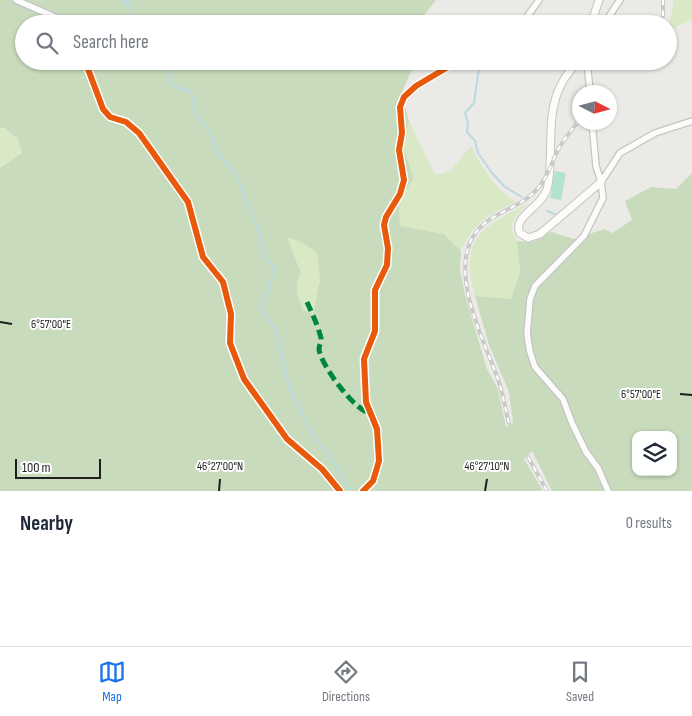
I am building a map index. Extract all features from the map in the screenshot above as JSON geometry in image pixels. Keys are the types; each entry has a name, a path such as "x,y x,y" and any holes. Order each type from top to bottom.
{"street":[{"path":"16,0 50,15"},
{"path":"528,15 539,0"},
{"path":"594,15 599,0"},
{"path":"610,15 620,0"},
{"path":"88,70 103,109 110,117 126,122 139,133 188,202 203,257 223,282 231,314 230,343 244,379 287,439 322,469 340,491"},
{"path":"364,490 376,474 379,452 377,429 366,402 364,359 375,331 376,290 387,265 388,248 384,225 386,217 400,194 404,180 400,150 402,133 400,107 404,97 416,86 443,70"},
{"path":"571,70 562,82 554,110 547,190 539,204 519,221 520,233 526,238 538,236 601,182 620,153 655,133 692,121"},
{"path":"588,70 589,85"},
{"path":"593,130 596,166 601,182 602,198 584,236 535,286 530,298 527,334 531,359 541,374 563,399 586,452 598,468 608,491"}],"green space":[{"path":"0,0 436,0 424,15 15,15 15,70 412,70 401,94 409,121 403,143 413,178 399,204 400,226 444,234 461,251 460,270 465,295 487,369 498,389 506,427 513,423 509,392 489,345 475,296 511,299 520,272 517,241 533,242 551,232 574,239 604,229 612,233 632,220 625,201 651,187 676,189 692,173 692,491 552,491 532,451 524,459 543,491 0,491 0,168 22,153 18,139 5,128 0,128","holes":["287,237 301,242 317,253 320,280 313,314 303,310 299,301 297,283 301,273"]},
{"path":"674,0 692,0 692,19 677,26 677,15 671,15"},
{"path":"409,121 435,175 450,171 471,146 495,184 516,202 483,220 471,233 461,251 444,234 400,226 399,204 413,178 403,143"},
{"path":"0,128 5,128 18,139 22,154 0,168"},
{"path":"555,171 566,173 561,200 550,198"},
{"path":"527,204 515,218 511,228 517,241 520,272 511,300 475,296 470,261 472,248 477,237 485,228 497,220"},
{"path":"286,236 301,242 317,253 320,280 313,314 303,311 296,292 297,262"}],"waterway":[{"path":"123,0 130,7 132,15"},
{"path":"124,2 131,0"},
{"path":"168,70 172,86 190,91 193,97 194,112 211,134 216,151 235,173 241,185 247,205 258,227 265,258 274,268 269,290 260,303 263,312 276,330 289,387 309,429 331,458 351,491"},
{"path":"479,70 474,103 465,113 468,122 467,132 475,141 478,153 492,173 505,187 522,197"},
{"path":"547,211 555,214"}],"railway":[{"path":"663,0 663,15"},
{"path":"509,423 500,384 477,325 466,284 465,265 468,247 477,231 484,224 524,200 538,188 559,148 572,130"},
{"path":"528,457 547,491"}],"marked path":[{"path":"307,302 320,333 319,349 325,365 348,397 364,411 371,413"}],"cycle path":[{"path":"88,70 103,109 110,117 126,122 139,133 188,202 203,257 223,282 231,314 230,343 244,379 287,439 322,469 340,491"},
{"path":"363,491 373,481 379,461 377,429 366,402 364,359 375,331 375,290 387,265 388,248 384,225 386,217 400,194 404,180 399,150 402,133 400,107 404,97 416,86 443,70"}]}
